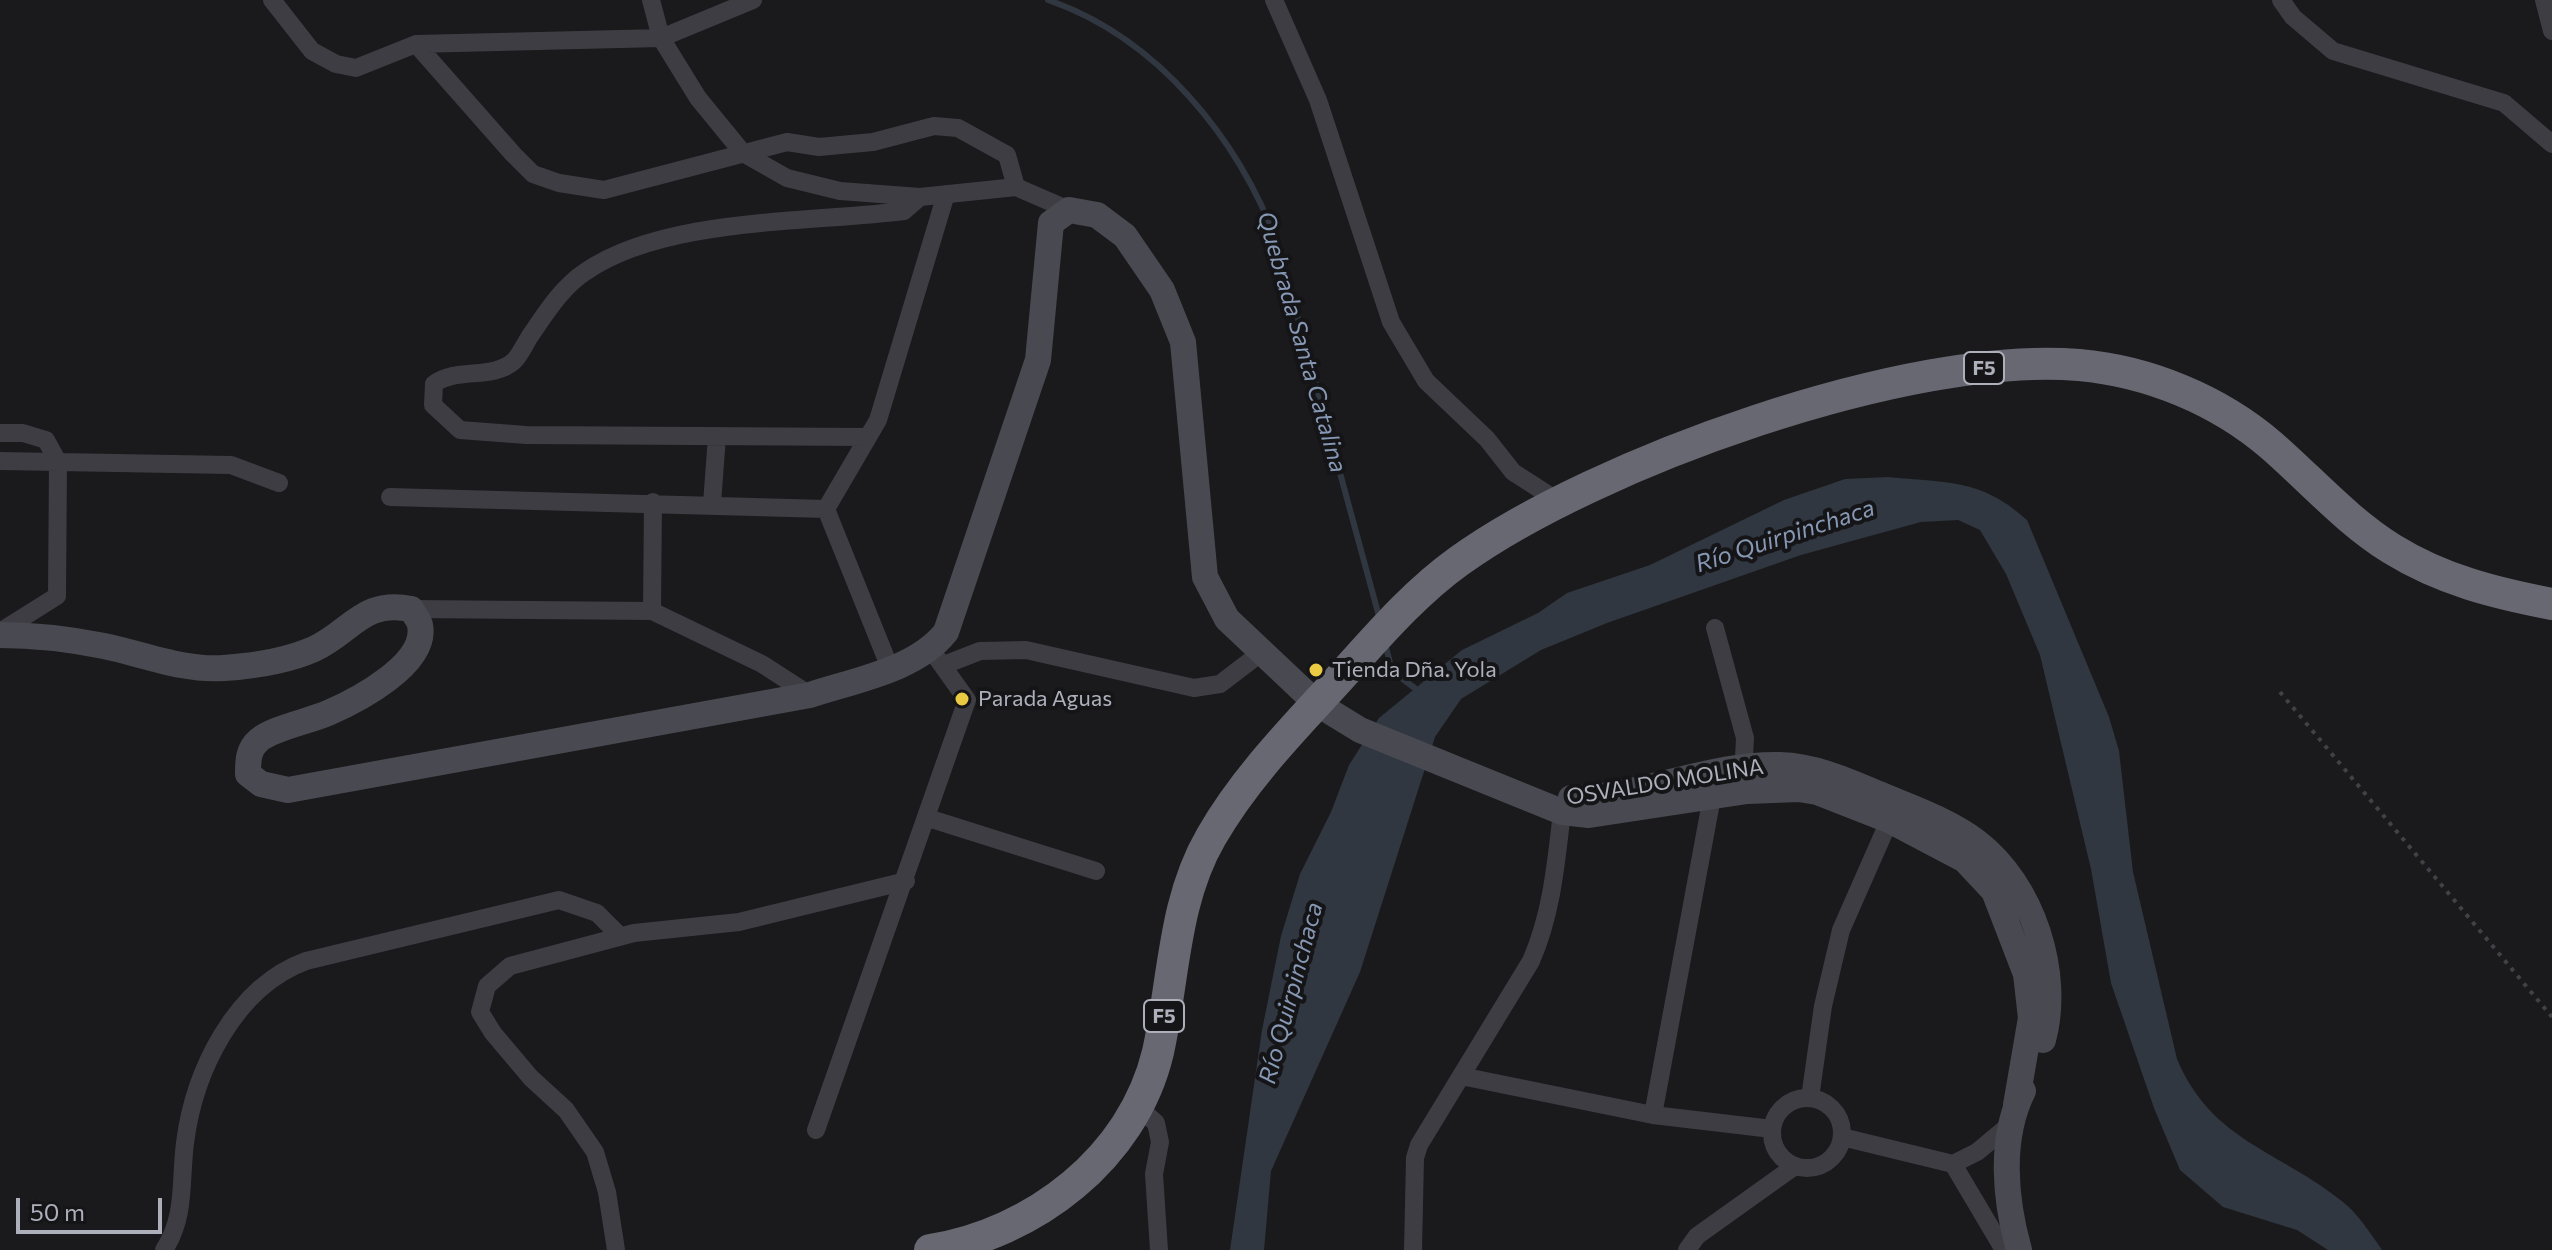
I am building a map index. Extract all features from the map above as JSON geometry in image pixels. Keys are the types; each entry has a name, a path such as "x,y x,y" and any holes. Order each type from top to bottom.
{"highway":[{"name":"F5","path":"930,1250 997,1240 1073,1185 1103,1157 1136,1105 1157,1058 1181,915 1195,870 1236,800 1316,703 1404,608 1455,564 1513,525 1558,501 1703,440 1836,398 1922,378 2007,365 2080,365 2186,391 2236,418 2270,444 2335,506 2389,548 2430,571 2492,593 2552,604"}],"street":[{"path":"272,0 312,51 336,64 356,68 416,44 661,38 753,0"},
{"path":"651,0 661,38 698,98 743,153 787,178 840,191 920,197 1016,187 1069,210 1097,215 1125,236 1162,290 1183,342 1205,577 1227,619 1316,703 1360,730 1459,772 1523,793 1562,812 1589,815 1708,786 1653,1115"},
{"path":"1274,0 1318,100 1391,322 1426,381 1487,439 1513,472 1558,501"},
{"path":"2281,0 2293,17 2333,51 2504,103 2552,144"},
{"path":"2544,0 2552,31"},
{"path":"416,44 533,174 559,183 604,190 633,185 787,142 819,147 873,142 934,126 958,128 1007,155 1016,187"},
{"path":"826,509 878,420 946,194"},
{"path":"868,437 526,435 460,430 433,405 434,384 443,376 492,370 513,362 550,306 583,273 619,254 700,231 904,211 920,197"},
{"path":"938,658 1038,360 1051,223 1069,210"},
{"path":"0,433 23,433 46,440 58,462 57,596 0,634"},
{"path":"712,504 717,436"},
{"path":"0,461 231,465 279,483"},
{"path":"390,497 826,509"},
{"path":"652,611 653,502"},
{"path":"826,509 890,668"},
{"path":"0,634 50,637 104,646 173,664 221,669 277,660 315,649 361,616 390,605 411,609 652,611 762,664 810,695"},
{"path":"411,609 420,625 420,638 409,660 376,689 329,713 259,739 249,754 248,774 261,784 288,790 810,695 890,668 980,651 1026,650 1194,688 1220,684 1262,652"},
{"path":"1715,628 1745,738 1744,780"},
{"path":"816,1130 906,881 967,700 938,658"},
{"name":"OSVALDO MOLINA","path":"1523,793 1585,798 1744,780 1765,765 1801,767 1894,811 1954,827 1986,850 2015,885 2035,928 2048,971 2048,1021 2036,1064 2014,1114 2007,1163 2019,1250"},
{"path":"1810,1098 1823,1006 1841,930 1894,811"},
{"path":"1413,1250 1415,1158 1540,940 1555,874 1562,812"},
{"path":"928,818 1096,871"},
{"path":"616,1250 607,1192 595,1152 566,1110 531,1078 493,1033 480,1012 487,986 510,966 620,936 739,922 906,881"},
{"path":"164,1250 175,1232 182,1205 182,1176 190,1110 209,1061 248,997 279,971 306,961 559,900 597,913 620,936"},
{"path":"1461,1076 1653,1115 1772,1129"},
{"path":"1687,1250 1697,1236 1795,1166 1816,1167 1834,1156 1842,1137 1842,1126 1831,1107 1810,1098 1790,1103 1781,1109 1772,1129 1778,1151 1795,1166"},
{"path":"1136,1105 1156,1123 1160,1142 1154,1174 1159,1250"},
{"path":"1842,1137 1953,1164 1977,1152 2014,1114"},
{"path":"1953,1164 2004,1250"}],"path":[{"path":"2280,692 2552,1017"}],"water":[{"name":"Río Quirpinchaca","path":"1888,477 1962,485 1994,496 2027,520 2109,717 2119,751 2133,872 2177,1059 2192,1087 2228,1127 2343,1202 2382,1250 2328,1250 2297,1230 2223,1207 2180,1170 2154,1108 2111,983 2091,869 2040,655 2006,574 1980,530 1958,520 1921,522 1801,555 1607,623 1541,650 1461,699 1435,737 1360,972 1271,1171 1264,1250 1230,1250 1262,1030 1281,936 1300,874 1331,812 1349,765 1379,718 1462,650 1538,613 1567,593 1650,565 1784,500 1845,479"}],"waterway":[{"name":"Quebrada Santa Catalina","path":"1048,0 1088,17 1125,39 1159,66 1190,97 1241,167 1278,245 1380,620"},
{"name":"Quebrada Santa Catalina","path":"1385,643 1392,671 1420,692"}],"place":[{"name":"Tienda Dña. Yola","path":"1316,670"},
{"name":"Parada Aguas","path":"962,699"}]}
